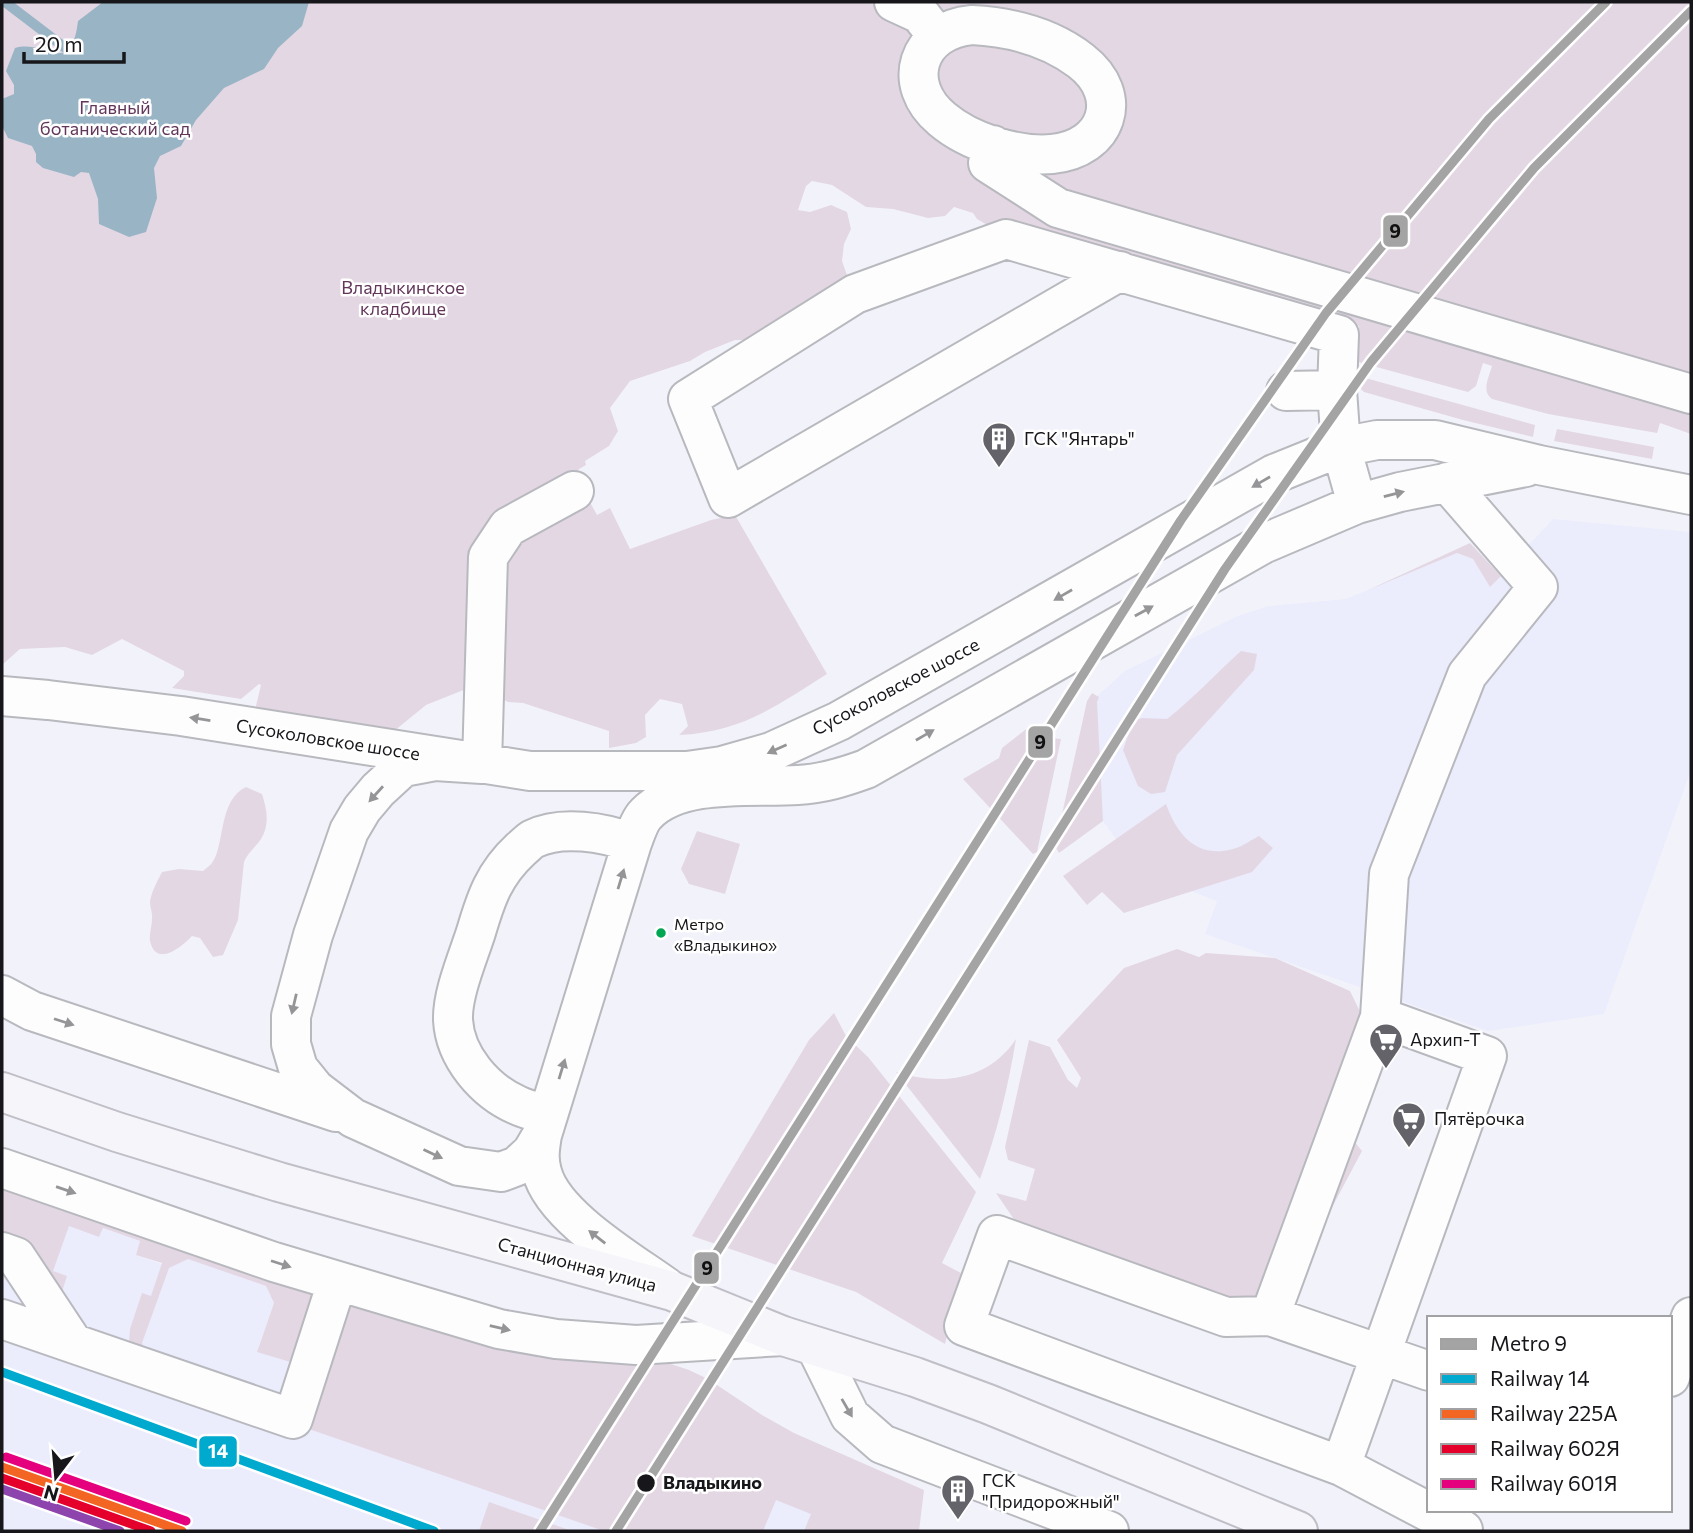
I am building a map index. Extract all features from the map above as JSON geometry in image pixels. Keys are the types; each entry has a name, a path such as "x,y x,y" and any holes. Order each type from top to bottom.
{"main road":[{"name":"Станционная улица","path":"2,1093 279,1182 672,1291 800,1342 915,1377 976,1400 1298,1531"}],"street":[{"path":"894,2 920,14 937,36"},
{"path":"988,25 1046,41 1084,63 1098,80 1106,102 1105,118 1098,133 1086,143 1074,149 1050,154 1021,152 993,145 949,124 926,100 920,85 919,64 924,51 937,36 950,29 988,25"},
{"path":"993,145 988,163 1058,208 1691,394"},
{"path":"1120,271 728,498 688,398 855,294 1006,239 1120,271 1339,335"},
{"path":"1351,293 1339,335 1337,390 1341,447 1357,504"},
{"path":"1286,391 1337,390"},
{"name":"Сусоколовское шоссе","path":"2,696 181,716 530,771 687,771 722,766 771,752 839,721 1274,474 1341,447 1377,440 1436,440 1538,465 1691,495"},
{"name":"Сусоколовское шоссе","path":"545,1125 632,843 644,816 664,802 689,792 807,784 844,777 866,769 1263,544 1357,504 1447,482 1538,465"},
{"path":"1270,1316 1380,1017 1389,874 1467,675 1538,587 1447,482"},
{"path":"353,1118 315,1089 298,1068 291,1044 291,1016 296,994 349,831 370,800 404,767 435,761 482,764 488,557 508,527 574,491"},
{"path":"839,721 832,734 835,756 852,770 866,769"},
{"path":"545,1125 491,1089 467,1062 456,1040 453,1018 457,995 488,893 506,864 533,839 570,830 614,836 632,843 630,808 619,789 583,772"},
{"path":"2,995 32,1011 353,1118 459,1166 501,1172 517,1166 531,1152 545,1125"},
{"path":"1341,1466 1488,1056 1380,1017"},
{"path":"545,1125 539,1154 542,1173 555,1198 570,1215 672,1291"},
{"path":"2,1168 197,1237 337,1282 499,1329 556,1339 636,1345 800,1342 850,1416 882,1444 1109,1531"},
{"path":"1427,1370 1270,1316 1226,1317 997,1235 964,1326 1341,1466 1427,1507"},
{"path":"2,1252 16,1257 73,1343"},
{"path":"2,1319 293,1419 337,1282"},
{"path":"1672,1371 1691,1317"},
{"path":"1439,1512 1464,1524"}],"shaded area":[{"path":"103,2 309,2 302,26 278,48 264,69 224,88 196,120 181,146 160,156 154,168 157,198 146,232 129,237 99,224 98,199 89,173 81,172 74,177 43,168 36,162 32,146 8,138 2,126 2,99 14,94 14,85 6,71 15,48 37,48 63,53 70,48 75,38 78,21"},
{"path":"1553,519 1691,532 1691,770 1604,1014 1488,1031 1205,934 1217,901 1180,887 1125,851 1097,813 1095,698 1125,671 1238,616 1269,606 1346,599 1457,553 1473,559 1490,587"},
{"path":"2,1201 99,1236 102,1228 140,1241 136,1255 169,1267 188,1258 266,1286 274,1303 259,1345 919,1531 2,1531"}],"green space":[{"path":"2,2 1691,2 1691,434 1660,423 1657,433 1548,414 1492,399 1486,388 1492,366 1483,363 1476,386 1468,392 1358,362 1359,326 1008,237 977,219 973,213 954,207 945,216 928,218 893,209 866,207 832,185 812,181 806,186 798,210 810,212 831,205 847,212 851,229 844,244 842,261 848,278 772,340 735,340 690,361 630,381 610,408 618,431 609,446 585,461 586,465 575,475 597,515 610,508 630,549 711,520 735,515 827,674 791,697 740,723 722,729 679,735 688,726 682,704 660,699 645,715 646,737 636,743 609,748 609,731 523,703 508,702 476,685 426,705 388,736 255,710 261,685 259,684 241,699 172,688 184,676 184,671 122,639 92,655 65,647 20,649 2,665"},
{"path":"1361,379 1535,425 1533,437 1364,392 1358,386"},
{"path":"1557,429 1654,447 1652,459 1554,441"},
{"path":"1470,543 1501,576 1490,587 1473,559 1457,553 1366,591"},
{"path":"1241,651 1257,654 1254,670 1177,755 1165,792 1151,794 1138,786 1123,750 1133,721 1142,718 1167,719"},
{"path":"1092,693 1099,697 1097,702 1103,821 1059,853 1055,846 1087,701"},
{"path":"1029,727 1050,738 1061,739 1037,852 1033,854 963,779 999,758 1002,748"},
{"path":"246,787 262,794 267,822 261,839 244,862 238,920 223,955 213,957 200,938 192,936 176,950 158,953 150,941 150,903 162,872 179,869 203,871 210,865 216,855 226,812 237,793"},
{"path":"1166,804 1176,826 1190,842 1199,847 1209,851 1233,849 1259,836 1273,848 1252,872 1124,913 1102,892 1087,905 1063,876"},
{"path":"697,831 740,844 725,894 689,884 681,869"},
{"path":"1177,949 1199,957 1206,953 1275,958 1350,991 1365,1022 1334,1116 1362,1151 1328,1215 1298,1218 1284,1334 1024,1234 996,1193 1026,1201 1035,1169 1008,1160 1005,1147 1029,1040 1050,1047 1068,1080 1077,1088 1081,1078 1057,1040 1124,968"},
{"path":"834,1013 846,1036 868,1057 976,1192 942,1263 961,1273 945,1344 856,1292 692,1236 809,1040"},
{"path":"1016,1039 992,1145 980,1179 896,1072 930,1079 946,1079 978,1072 1005,1053"},
{"path":"2,1173 320,1287 297,1364 257,1352 274,1303 266,1286 188,1259 169,1268 142,1343 150,1364 129,1344 130,1329 142,1293 151,1296 162,1263 136,1255 140,1241 103,1228 99,1237 69,1226 53,1271 67,1276 61,1295 2,1237"},
{"path":"356,1303 659,1360 689,1370 794,1433 924,1490 919,1531 804,1531 811,1514 776,1500 763,1531 604,1531 306,1428 342,1314"},
{"path":"489,1502 572,1531 479,1531"}],"waterway":[{"path":"5,2 68,50 78,54"}],"metro line":[{"name":"9","path":"540,1531 1181,520 1326,313 1489,119 1606,2"},
{"name":"9","path":"616,1531 1225,569 1371,362 1534,168 1691,11"}],"rail line":[{"name":"14","path":"2,1372 434,1531"},
{"name":"601Я","path":"6,1457 186,1521"},
{"name":"225А","path":"2,1467 182,1531"},
{"name":"602Я","path":"2,1478 151,1531"}],"transit line":[{"path":"2,1489 120,1531"}],"place":[{"name":"ГСК \"Янтарь\"","path":"999,469"},
{"name":"Метро «Владыкино»","path":"661,933"},
{"name":"Архип-Т","path":"1386,1070"},
{"name":"Пятёрочка","path":"1409,1149"},
{"name":"Владыкино","path":"646,1483"},
{"name":"ГСК \"Придорожный\"","path":"958,1521"}],"park label":[{"name":"Главный ботанический сад","path":"115,118"},
{"name":"Владыкинское кладбище","path":"403,298"}]}
